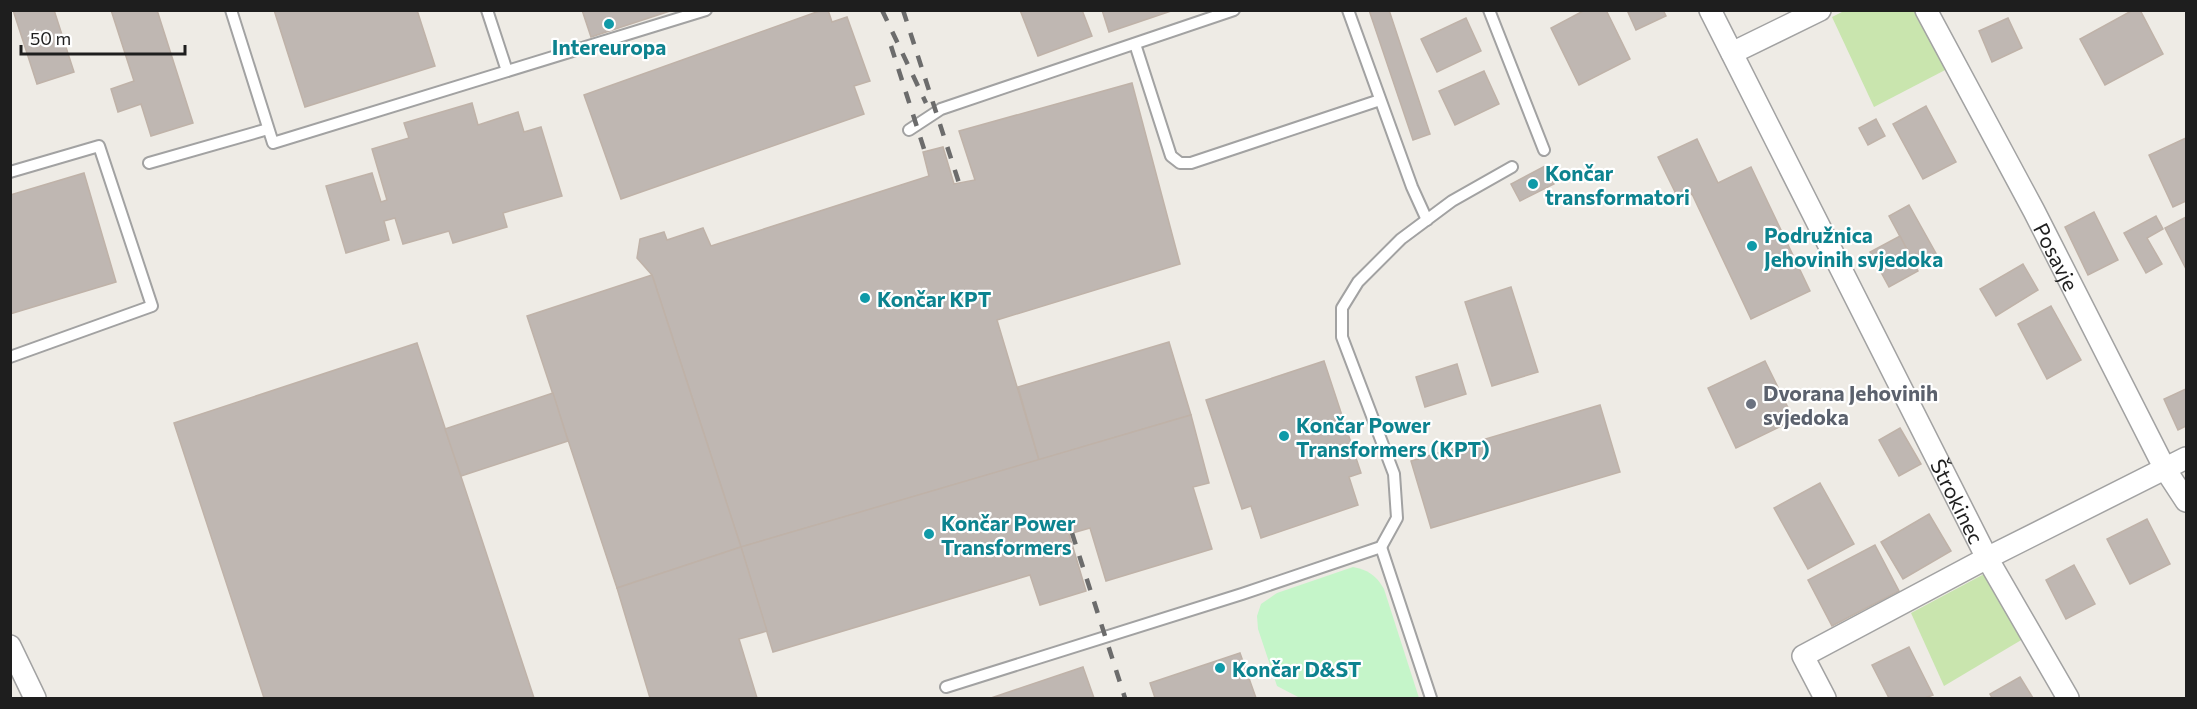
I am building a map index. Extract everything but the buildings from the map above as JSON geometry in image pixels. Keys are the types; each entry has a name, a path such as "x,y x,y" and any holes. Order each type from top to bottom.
{"street":[{"name":"Štrokinec","path":"1710,10 1987,558 2068,699"},
{"path":"1732,53 1820,10"},
{"name":"Posavje","path":"1926,10 2034,211 2165,469 2187,501"},
{"path":"1825,699 1803,656 1987,558 2187,458"},
{"path":"10,646 35,699"}],"lane":[{"path":"231,10 273,143 706,10"},
{"path":"487,10 507,71"},
{"path":"909,130 941,109 1234,10"},
{"path":"1348,10 1412,187 1427,220"},
{"path":"1489,10 1544,150"},
{"path":"1135,44 1172,156 1180,163 1191,164 1380,100"},
{"path":"149,163 268,129"},
{"path":"10,172 99,146 152,306 10,357"},
{"path":"946,687 1242,594 1381,547 1397,518 1394,474 1342,337 1342,308 1358,282 1401,240 1452,201 1512,167"},
{"path":"1381,547 1431,699"}],"green space":[{"path":"1844,11 1916,11 1949,68 1874,107 1832,17"},
{"path":"1353,567 1371,574 1384,589 1419,698 1300,698 1277,686 1258,629 1257,616 1261,604 1277,593"},
{"path":"1986,573 2028,636 1944,686 1911,613"}],"railway":[{"path":"882,10 926,103"},
{"path":"903,10 959,183"},
{"path":"891,46 925,152"},
{"path":"1072,533 1125,698"}],"place":[{"name":"Intereuropa","path":"609,24"},
{"name":"Končar transformatori","path":"1533,184"},
{"name":"Podružnica Jehovinih svjedoka","path":"1752,246"},
{"name":"Končar KPT","path":"865,298"},
{"name":"Dvorana Jehovinih svjedoka","path":"1751,404"},
{"name":"Končar Power Transformers (KPT)","path":"1284,436"},
{"name":"Končar Power Transformers","path":"929,534"},
{"name":"Končar D&ST","path":"1220,668"}]}
